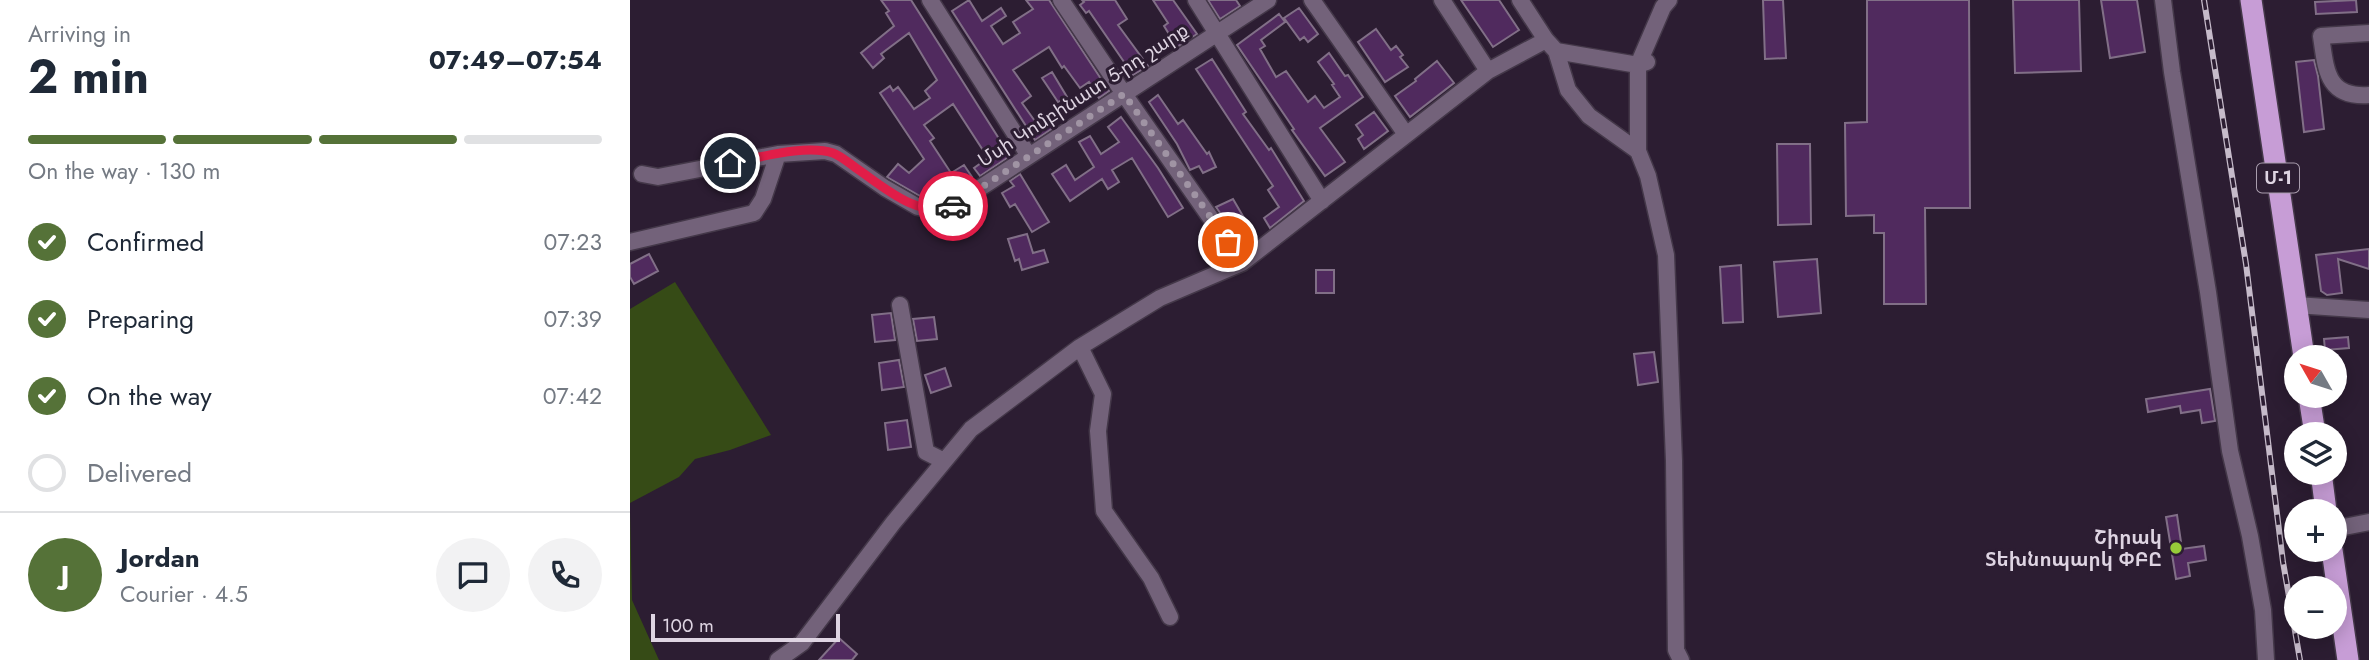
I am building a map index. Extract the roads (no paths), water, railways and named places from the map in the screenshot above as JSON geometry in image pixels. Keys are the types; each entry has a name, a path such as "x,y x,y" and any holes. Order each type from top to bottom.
{"highway":[{"name":"Մ-1","path":"2251,0 2302,345"},
{"path":"2334,562 2348,660"}],"street":[{"path":"930,0 1029,156"},
{"path":"1061,0 1242,263"},
{"path":"1196,0 1322,201"},
{"name":"Մսի Կոմբինատ 5-րդ շարք","path":"642,174 658,177 778,154 814,150 836,154 918,207 933,210 951,207 1268,0"},
{"path":"1312,0 1405,133"},
{"path":"1442,0 1488,71"},
{"path":"1520,0 1551,45 1568,90 1589,117 1638,151"},
{"path":"1669,0 1663,7 1643,64 1638,151 1648,176 1666,255 1674,461 1676,650 1682,660"},
{"path":"2162,0 2230,451 2250,536 2263,610 2266,660"},
{"path":"2369,33 2322,36 2326,72 2332,84 2342,92 2369,95"},
{"path":"778,660 802,643 971,429 1080,347 1160,298 1242,263 1405,133 1488,71 1551,45 1643,64"},
{"path":"630,242 754,214 763,199 778,154"},
{"path":"900,305 926,452 944,461"},
{"path":"2296,305 2369,310"},
{"path":"1080,347 1103,394 1098,431 1104,511 1151,578 1170,617"},
{"path":"2347,526 2369,522"}],"railway":[{"path":"2204,0 2246,264 2283,562 2300,660"}],"place":[{"name":"Շիրակ Տեխնոպարկ ՓԲԸ","path":"2176,548"}]}
